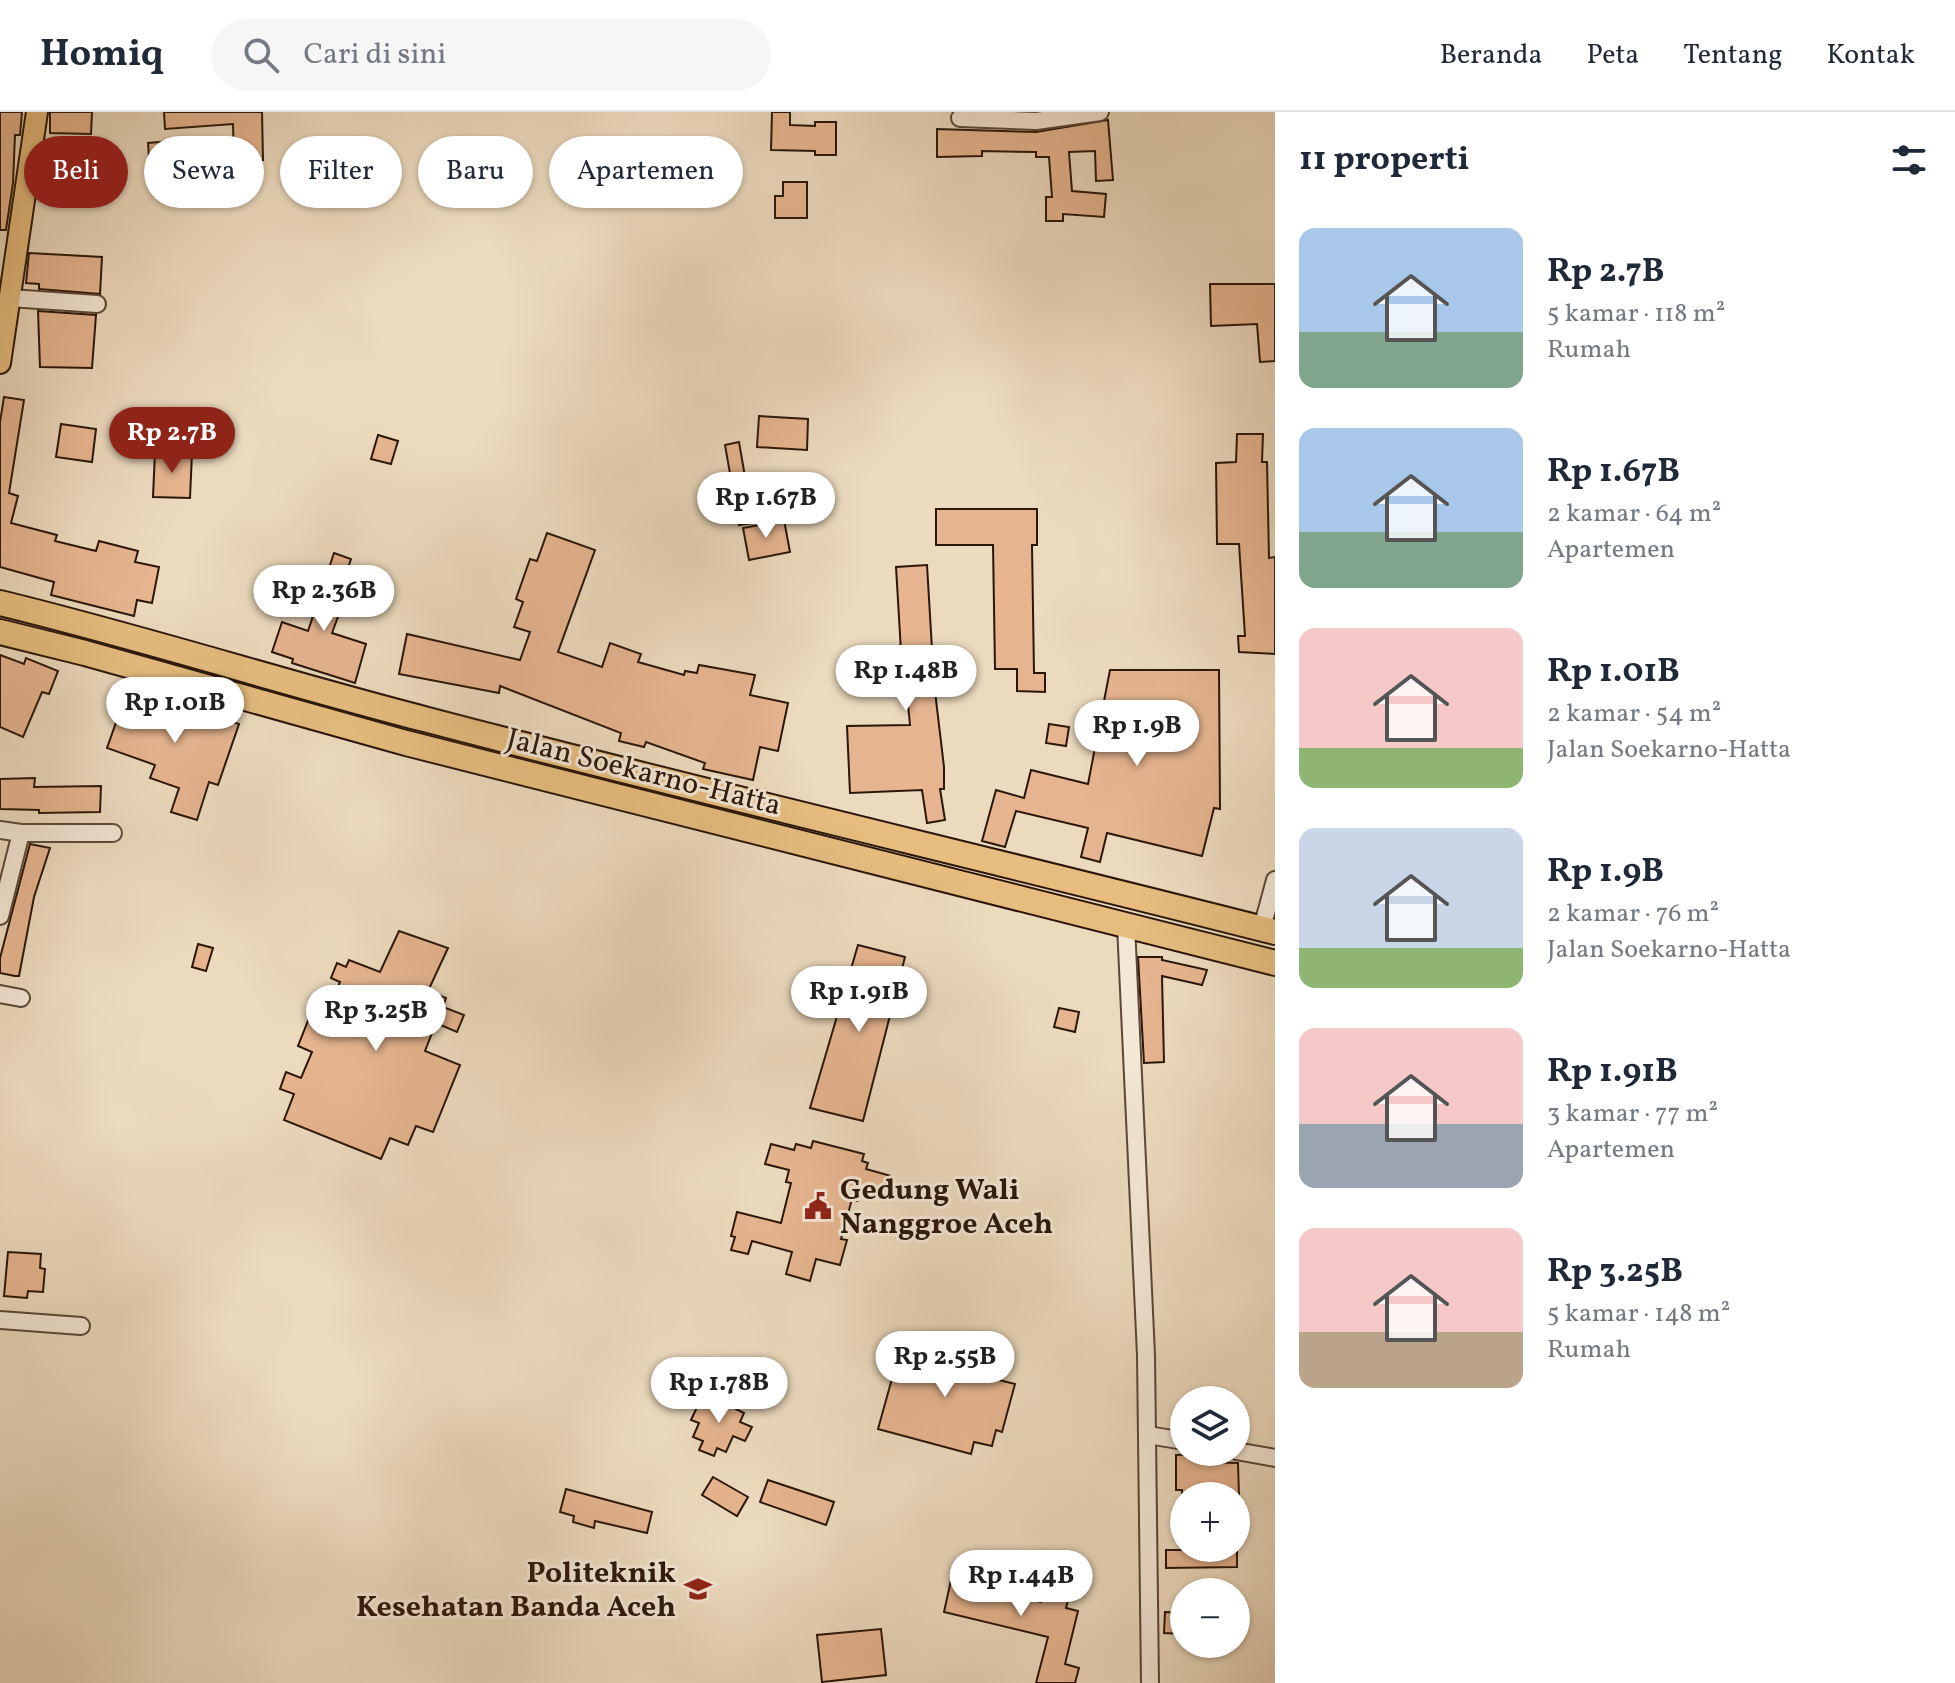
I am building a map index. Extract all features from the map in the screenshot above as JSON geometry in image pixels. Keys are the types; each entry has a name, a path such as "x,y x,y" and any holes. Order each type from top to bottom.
{"highway":[{"name":"Jalan Soekarno-Hatta","path":"0,603 109,630 422,719 1268,930"},
{"name":"Jalan Soekarno-Hatta","path":"0,632 406,743 1275,963"}],"main road":[{"path":"0,363 8,286 37,112"}],"street":[{"path":"960,118 1036,121 1100,112"},
{"path":"8,286 97,304"},
{"path":"0,830 21,833 113,833"},
{"path":"0,916 21,833"},
{"path":"1268,930 1275,880"},
{"path":"1126,925 1148,1435 1150,1683"},
{"path":"0,994 21,998"},
{"path":"0,1320 81,1326"},
{"path":"1148,1435 1170,1439"},
{"path":"1250,1454 1275,1458"}],"building":[{"path":"0,112 22,112 20,135 15,135 13,183 6,230 0,230"},
{"path":"50,112 92,112 91,134 50,133"},
{"path":"164,112 262,112 262,136 233,136 233,124 165,129"},
{"path":"772,112 790,112 790,125 815,126 815,122 836,122 836,155 771,150"},
{"path":"1108,120 1113,180 1096,181 1095,151 1069,152 1072,191 1106,194 1104,217 1063,214 1063,221 1046,221 1046,197 1052,197 1049,157 1036,157 1036,152 982,151 982,156 937,157 937,129 1036,132"},
{"path":"783,182 807,182 807,218 775,218 775,196 783,196"},
{"path":"29,253 102,257 100,294 39,289 39,284 26,283"},
{"path":"1210,284 1275,284 1275,361 1260,362 1257,324 1211,326"},
{"path":"38,311 96,315 92,368 40,367"},
{"path":"4,397 24,400 9,493 18,496 11,523 57,535 55,541 96,551 99,541 138,551 135,562 159,567 152,603 137,600 134,616 51,595 54,582 0,567 0,422"},
{"path":"759,416 808,419 807,450 757,447"},
{"path":"61,424 96,429 92,462 56,457"},
{"path":"1237,434 1263,434 1262,462 1267,462 1269,558 1275,557 1275,654 1239,652 1238,636 1245,636 1239,544 1217,544 1216,463 1236,462"},
{"path":"378,435 398,441 391,464 371,459"},
{"path":"739,442 753,523 739,525 725,445"},
{"path":"155,452 192,453 190,498 153,497"},
{"path":"936,509 1037,509 1037,545 1032,545 1034,673 1045,673 1045,692 1017,691 1017,669 995,669 993,545 936,545"},
{"path":"784,520 790,552 749,560 743,528"},
{"path":"547,533 595,550 558,652 602,667 610,643 641,654 638,662 684,675 685,671 697,673 699,665 755,675 750,695 788,703 778,751 760,747 753,780 703,769 705,763 646,742 644,747 619,741 621,733 500,686 499,693 399,674 407,634 520,660 530,632 514,627 523,602 516,599 530,559 537,561"},
{"path":"334,553 351,559 337,601 343,603 332,633 366,644 355,683 292,663 293,659 272,652 282,622 308,631"},
{"path":"927,565 934,683 944,767 944,789 940,789 945,820 927,823 922,790 850,793 847,726 910,725 906,684 903,685 896,567"},
{"path":"0,655 24,664 26,658 58,671 49,694 42,692 23,737 0,727"},
{"path":"1110,670 1219,670 1220,809 1214,808 1202,856 1107,833 1100,862 1081,857 1088,828 1016,811 1005,847 982,841 996,790 1024,798 1031,770 1088,784"},
{"path":"129,686 239,724 218,785 209,782 197,820 171,812 179,788 150,778 155,765 107,748"},
{"path":"1049,724 1069,727 1066,746 1046,743"},
{"path":"35,778 34,787 101,786 100,812 39,813 39,810 0,809 0,779"},
{"path":"30,844 50,848 34,897 19,976 15,976 0,973 0,958"},
{"path":"399,931 448,948 428,991 446,998 443,1007 464,1015 457,1032 436,1023 425,1051 460,1065 433,1132 416,1126 408,1145 390,1138 381,1159 284,1120 294,1094 280,1089 286,1072 301,1078 312,1052 298,1046 315,1003 329,1008 340,982 331,978 337,963 346,967 349,960 380,972"},
{"path":"198,944 213,948 206,971 192,967"},
{"path":"858,945 905,957 863,1121 810,1108"},
{"path":"1138,957 1162,957 1162,960 1207,970 1202,985 1162,976 1164,1062 1144,1063"},
{"path":"1059,1008 1079,1012 1075,1032 1054,1027"},
{"name":"Gedung Wali Nanggroe Aceh","path":"813,1141 864,1154 862,1161 868,1163 866,1169 891,1176 886,1196 861,1190 857,1201 852,1199 841,1239 847,1240 840,1265 816,1259 810,1281 786,1274 792,1252 752,1241 748,1254 731,1250 735,1237 731,1236 737,1212 781,1223 791,1183 786,1182 789,1170 765,1164 771,1144 794,1150 796,1144 811,1148"},
{"path":"8,1252 41,1254 40,1268 45,1269 43,1292 28,1291 27,1298 4,1296"},
{"path":"903,1339 991,1363 987,1377 1015,1384 1002,1432 996,1430 992,1446 974,1442 971,1454 878,1429"},
{"path":"725,1395 740,1401 736,1409 744,1413 740,1422 752,1427 745,1441 733,1436 726,1452 717,1448 714,1456 699,1450 703,1441 693,1437 699,1423 691,1420 698,1405 706,1408 711,1397 722,1403"},
{"path":"1176,1466 1238,1466 1239,1482 1176,1482"},
{"path":"713,1477 748,1497 737,1516 702,1495"},
{"path":"768,1480 834,1502 826,1525 760,1502"},
{"path":"566,1489 652,1512 647,1533 595,1521 594,1528 573,1522 574,1516 560,1512"},
{"path":"1166,1550 1170,1550 1170,1562 1237,1562 1237,1567 1166,1568"},
{"path":"970,1562 990,1566 985,1588 1041,1602 1046,1582 1071,1588 1066,1608 1078,1611 1065,1664 1079,1668 1075,1683 1036,1683 1048,1637 944,1612 951,1580 965,1584"},
{"path":"1165,1612 1170,1612 1170,1633 1164,1633"},
{"path":"881,1629 886,1675 822,1682 817,1635"}],"place":[{"name":"Gedung Wali Nanggroe Aceh","path":"818,1206"},
{"name":"Politeknik Kesehatan Banda Aceh","path":"698,1589"}]}
